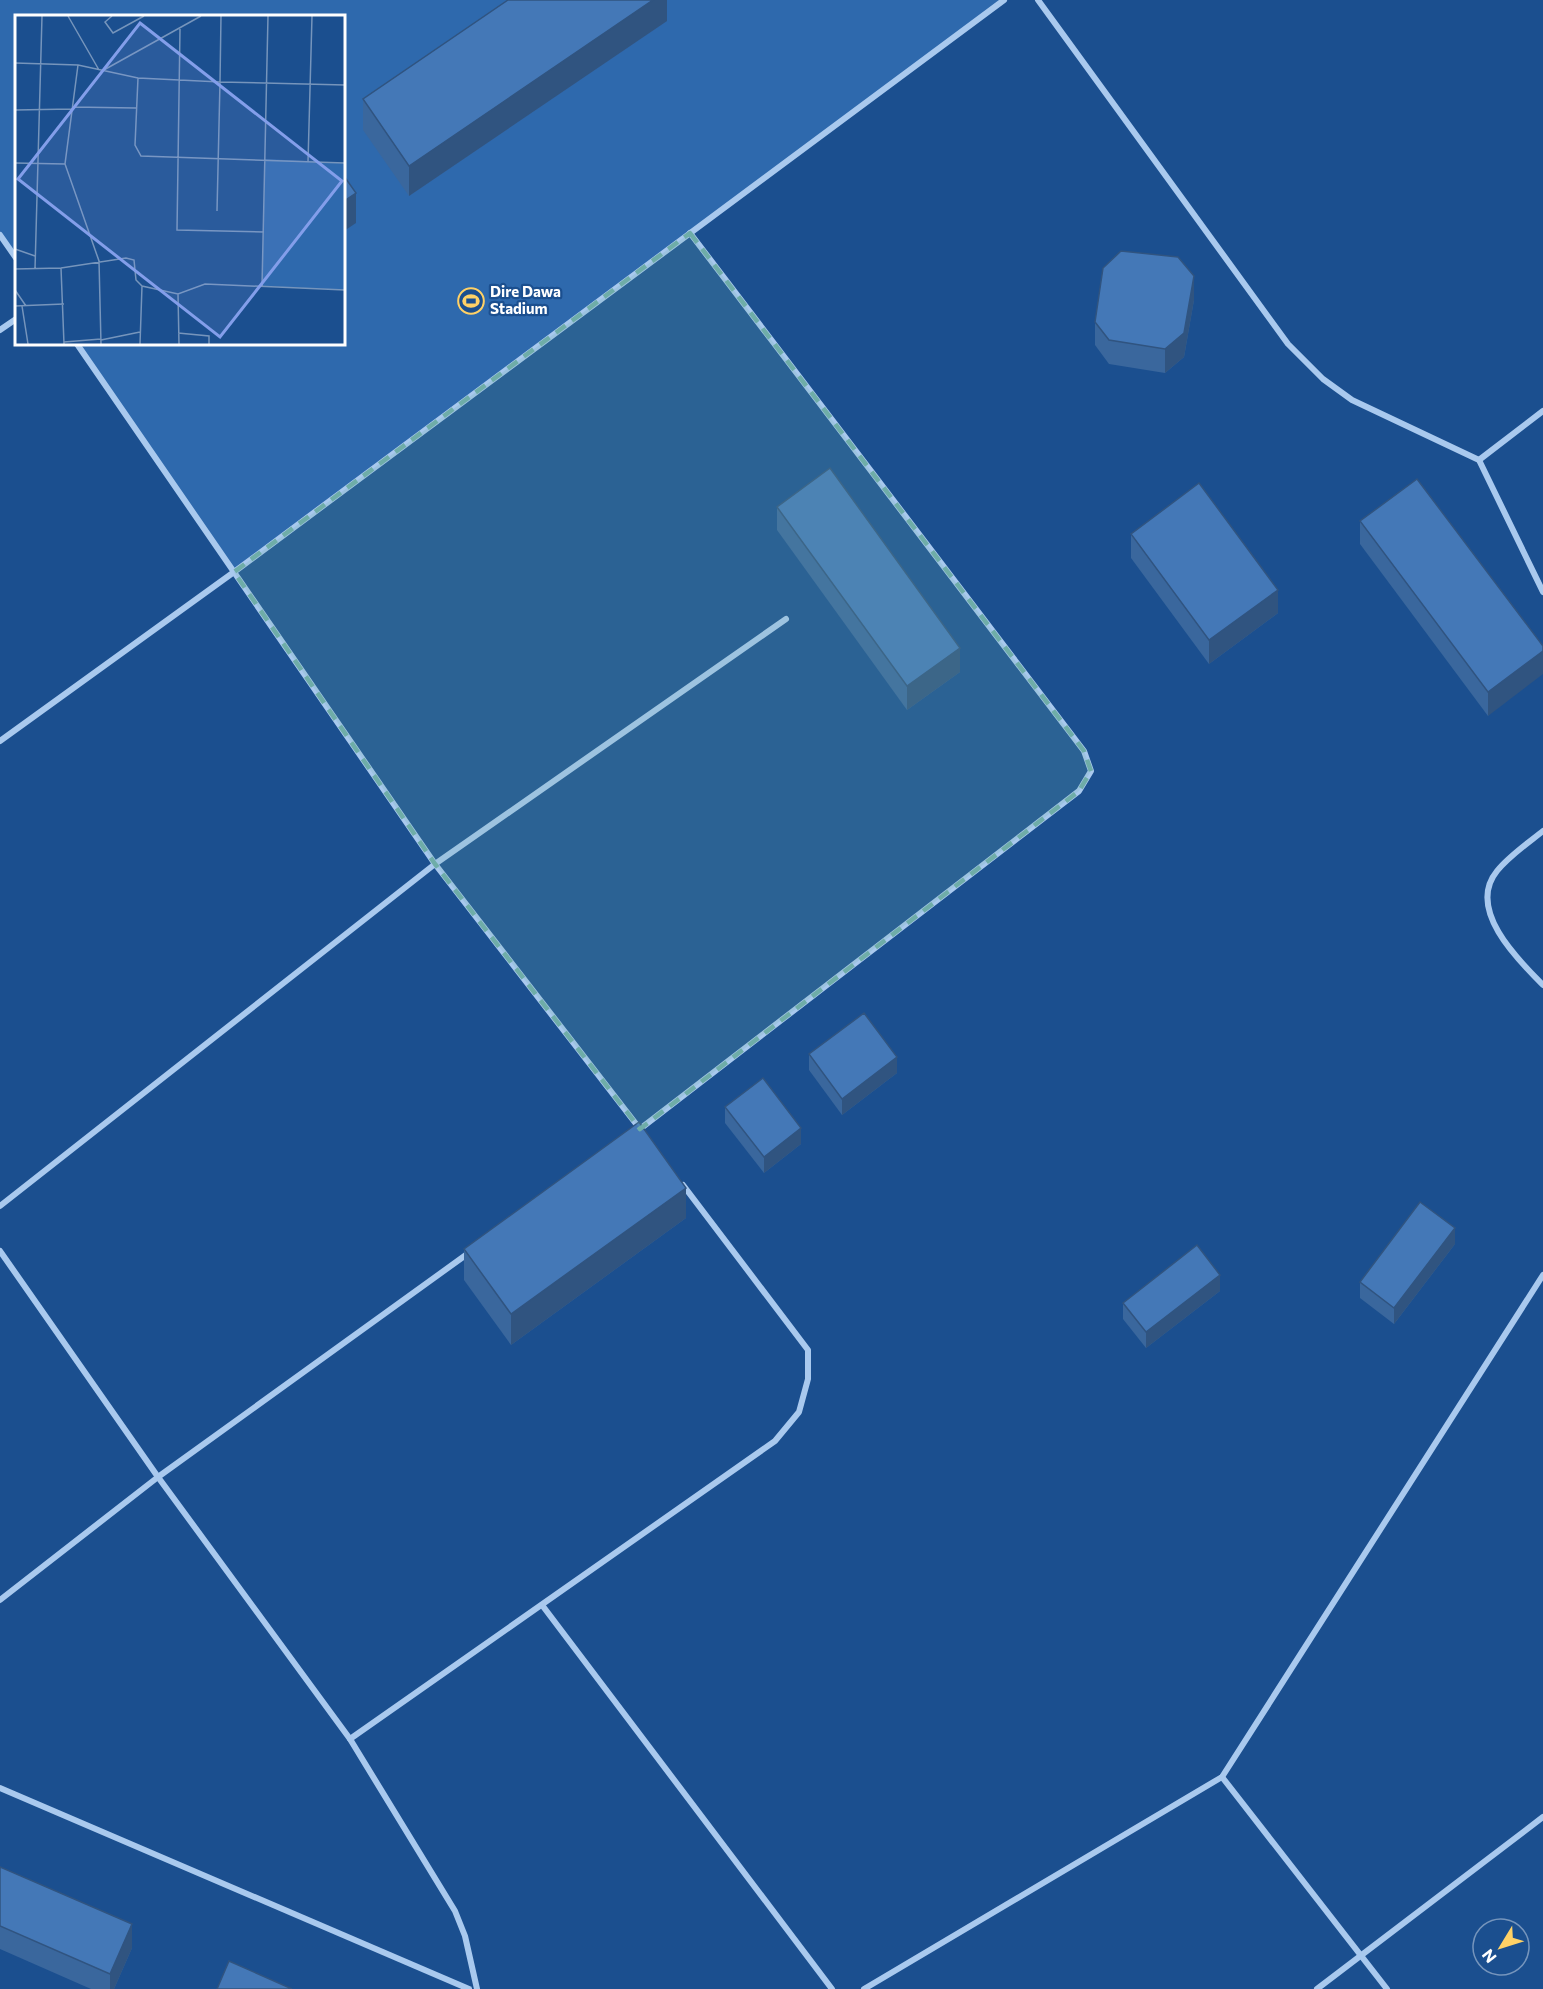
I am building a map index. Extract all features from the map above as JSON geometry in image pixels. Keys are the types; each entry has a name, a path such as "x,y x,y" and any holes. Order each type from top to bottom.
{"street":[{"path":"0,741 234,572 1004,0"},
{"path":"1038,0 1295,351 1323,380 1352,400 1479,460 1543,592"},
{"path":"631,1136 1079,791 1091,771 1084,751 1077,741 690,233"},
{"path":"0,235 15,257"},
{"path":"0,330 15,320"},
{"path":"78,345 435,864 647,1138"},
{"path":"1479,460 1543,411"},
{"path":"0,1206 435,864 786,619"},
{"path":"1543,831 1496,871 1487,893 1493,921 1511,952 1543,985"},
{"path":"350,1739 775,1441 799,1412 808,1379 808,1350 675,1175"},
{"path":"0,1600 158,1477 476,1247"},
{"path":"0,1251 158,1477 350,1739 455,1911 465,1936 477,1989"},
{"path":"864,1989 1222,1777 1543,1275"},
{"path":"542,1605 832,1989"},
{"path":"1222,1777 1387,1989"},
{"path":"0,1788 469,1989"},
{"path":"1317,1989 1543,1817"}],"highlighted area":[{"path":"690,233 1084,751 1091,771 1079,791 640,1129 435,864 234,572"}],"shaded area":[{"name":"Dire Dawa Stadium","path":"0,0 1004,0 234,572 78,345 345,345 345,15 15,15 15,257 0,235"}],"building":[{"path":"508,0 653,0 409,166 363,99"},
{"path":"345,177 356,193 345,200"},
{"path":"1121,251 1178,257 1194,276 1184,333 1165,349 1109,340 1095,322 1103,268"},
{"path":"830,468 960,648 907,686 777,507"},
{"path":"1417,479 1543,646 1543,651 1488,692 1360,521"},
{"path":"1199,483 1278,590 1209,640 1131,534"},
{"path":"864,1013 897,1057 842,1099 809,1054"},
{"path":"763,1078 801,1128 764,1157 725,1107"},
{"path":"639,1122 686,1188 511,1314 464,1249"},
{"path":"1420,1202 1455,1228 1394,1308 1360,1282"},
{"path":"1197,1245 1220,1275 1146,1332 1123,1303"},
{"path":"0,1867 132,1924 110,1974 0,1926"},
{"path":"229,1961 292,1989 217,1989"}],"place":[{"name":"Dire Dawa Stadium","path":"471,301"}]}
